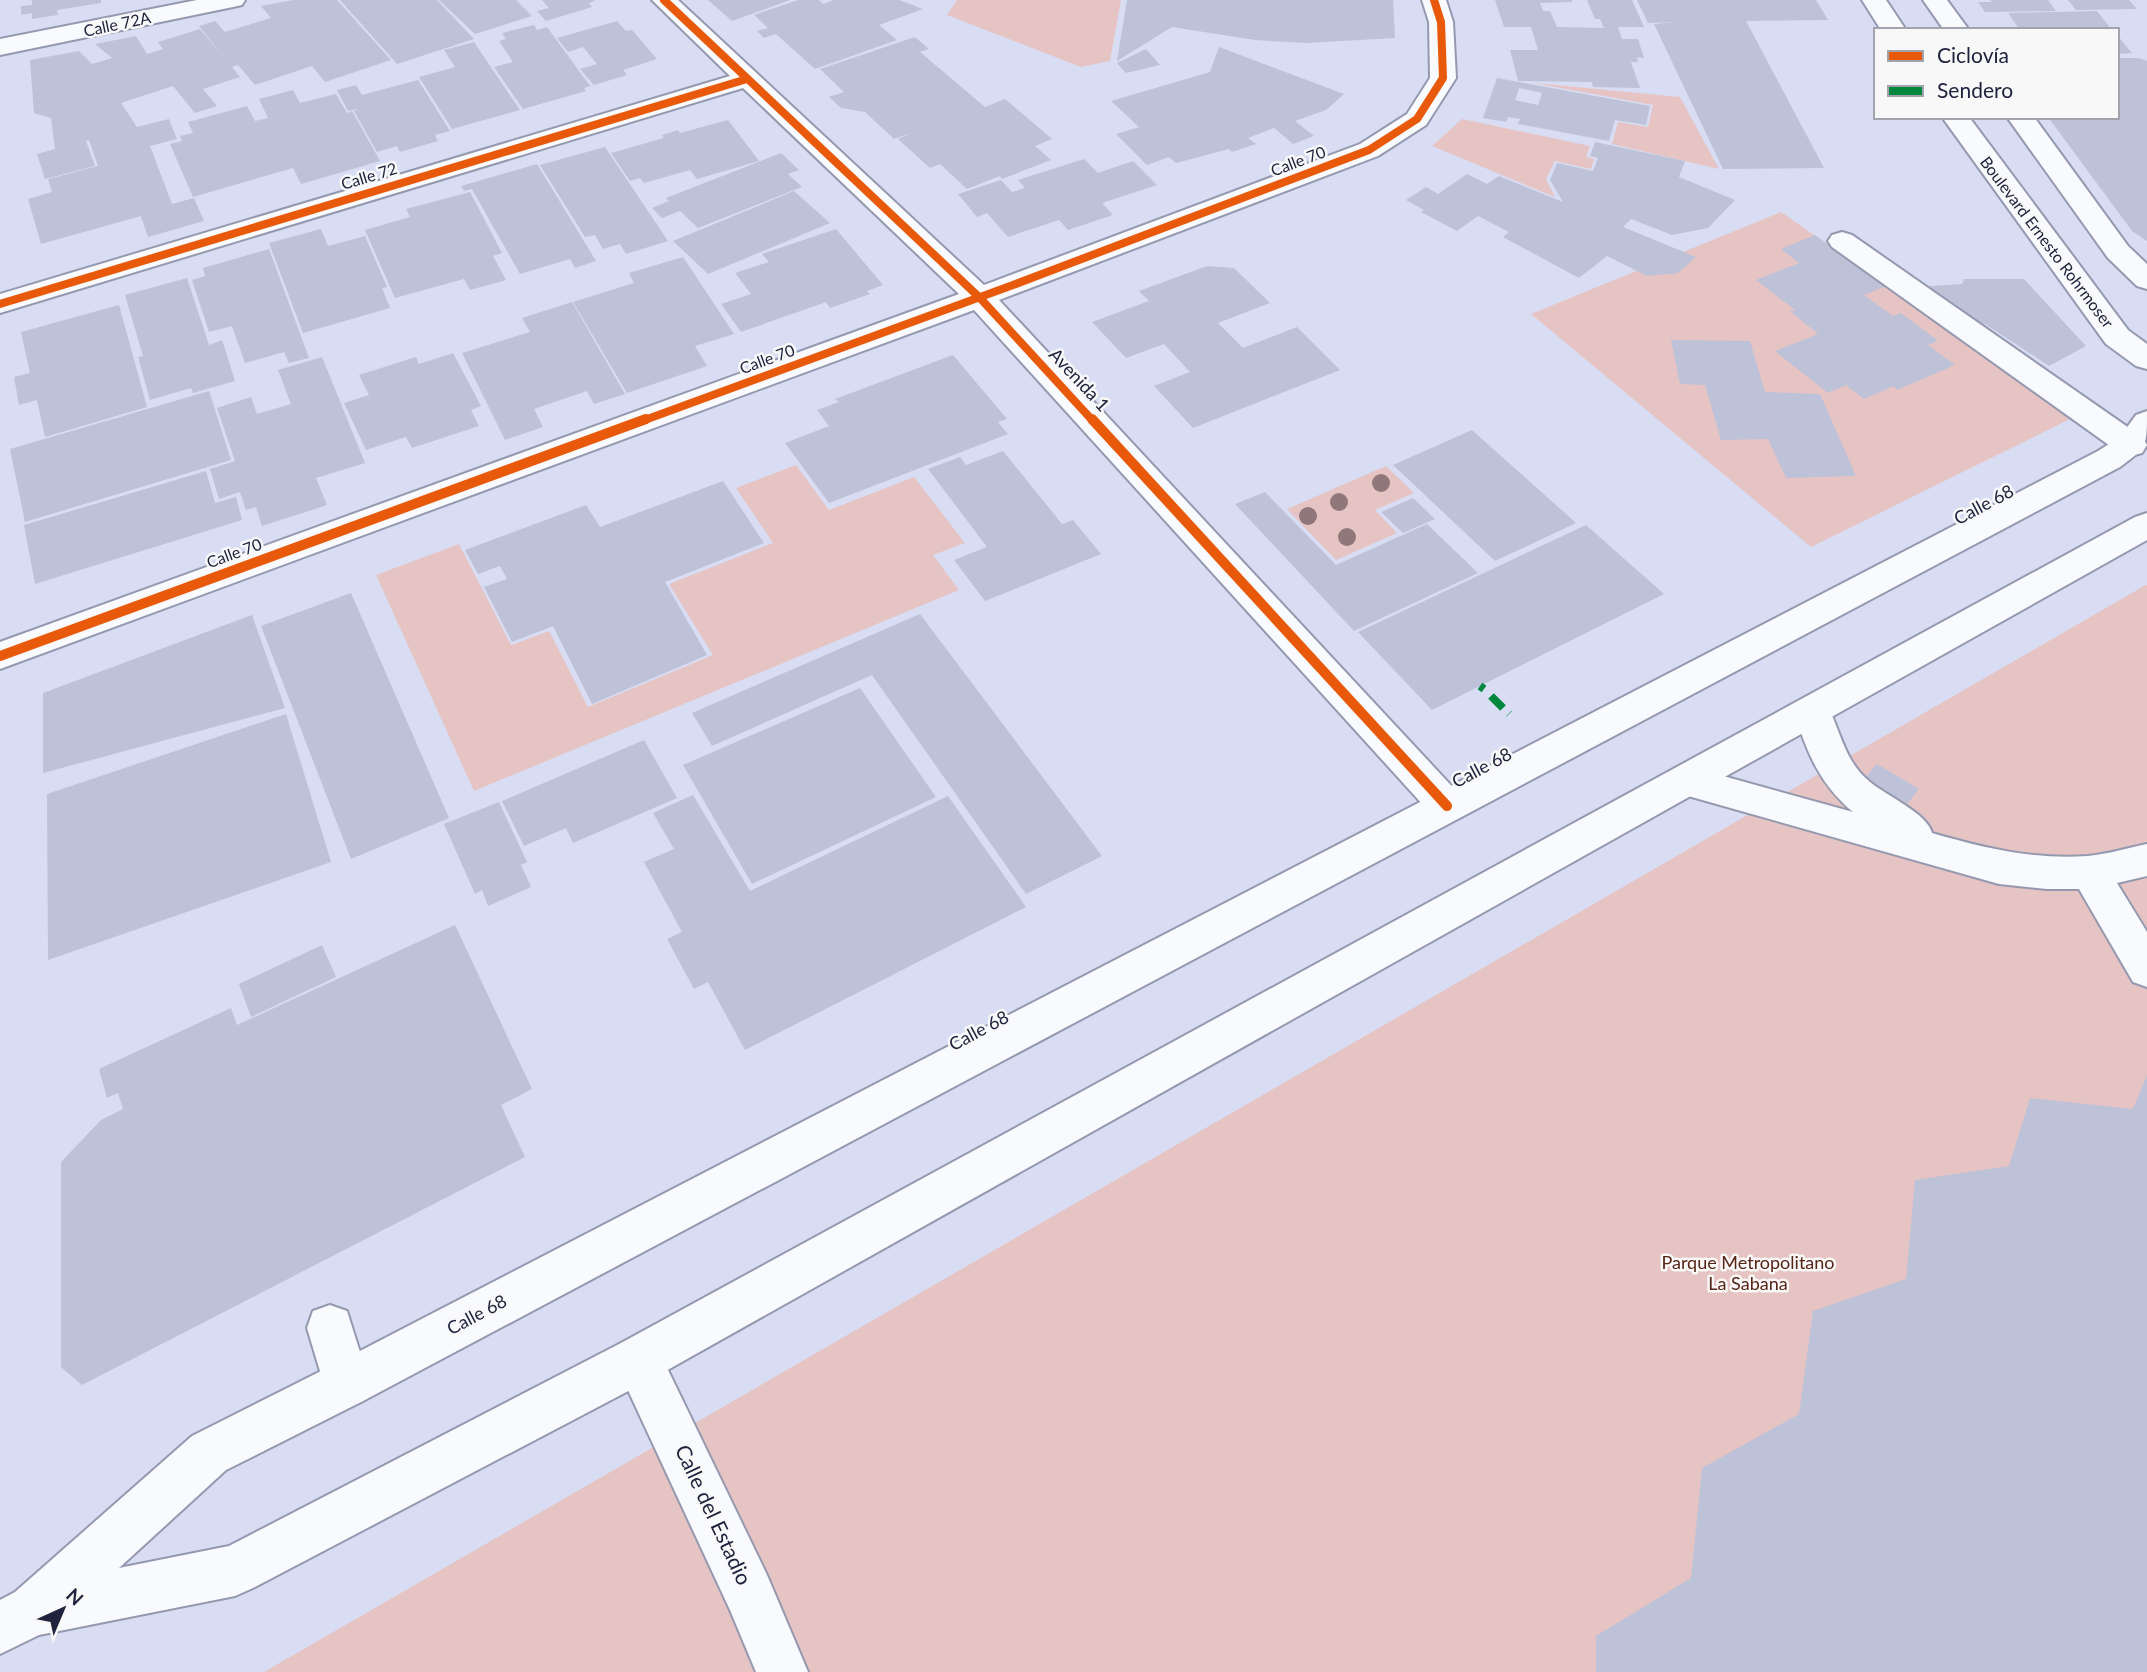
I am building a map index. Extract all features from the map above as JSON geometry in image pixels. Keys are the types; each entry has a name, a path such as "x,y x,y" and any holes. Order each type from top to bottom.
{"main road":[{"name":"Calle 72A","path":"0,47 233,0"},
{"name":"Avenida 1","path":"664,0 980,298 1447,806"},
{"name":"Calle 70","path":"0,656 980,298 1369,150 1417,119 1443,78 1441,22 1434,0"},
{"path":"1874,0 1893,28"},
{"path":"1936,0 1956,28"},
{"name":"Calle 72","path":"0,304 747,79"},
{"name":"Boulevard Ernesto Rohrmoser","path":"1956,119 2117,337 2147,359"},
{"path":"2021,119 2118,252 2147,280"},
{"path":"1842,241 2134,446"},
{"path":"2118,252 2147,263"},
{"path":"2117,337 2136,359 2147,382"},
{"name":"Calle 68","path":"16,1619 209,1453 346,1384 2134,446"},
{"name":"Calle 68","path":"16,1619 235,1570 638,1360 2147,525"},
{"path":"1812,711 1823,743 1840,776 1872,804 1948,855"},
{"path":"1687,781 1999,867 2047,873 2090,872 2147,860"},
{"path":"2090,872 2147,969"},
{"path":"330,1328 346,1384"},
{"name":"Calle del Estadio","path":"638,1360 750,1593 782,1672"}],"green space":[{"path":"957,0 1121,0 1110,61 1081,67 947,15"},
{"path":"1534,83 1680,97 1719,169 1612,144 1618,122 1648,127 1653,105"},
{"path":"1462,119 1590,146 1586,157 1594,159 1591,169 1555,161 1546,179 1555,197 1432,146"},
{"path":"1781,212 2074,417 1811,547 1531,314"},
{"path":"796,465 829,510 914,477 965,543 933,555 959,590 474,791 376,575 459,544 511,645 549,631 588,707 713,655 669,584 773,543 736,488"},
{"path":"1386,466 1414,493 1375,510 1397,533 1336,560 1287,509"},
{"name":"Parque Metropolitano La Sabana","path":"2147,585 2147,1672 264,1672 2144,586"}],"building":[{"path":"32,0 101,0 101,3 57,10 58,15 32,19 32,13 21,15 21,6 32,5"},
{"path":"293,0 337,0 391,60 325,82 312,66 255,85 238,65 232,67 240,77 203,89 217,106 195,113 173,86 121,103 137,127 169,119 177,139 150,146 172,204 194,198 204,221 148,237 141,216 41,244 28,199 52,192 48,179 98,166 89,140 86,141 95,166 45,179 37,154 55,149 51,118 34,113 30,60 79,51 92,64 112,58 95,44 136,36 147,54 163,49 158,42 200,29 224,58 199,26 215,21 225,32 271,18 261,6"},
{"path":"340,0 437,0 474,39 397,64"},
{"path":"439,0 516,0 532,16 475,34"},
{"path":"542,0 596,0 589,3 592,7 546,21 537,11 549,8"},
{"path":"708,0 790,0 732,21"},
{"path":"798,0 819,0 823,4 834,0 899,0 923,9 879,25 897,40 815,69 776,34 764,38 757,31 768,28 754,15"},
{"path":"1127,0 1393,0 1395,38 1306,43 1255,40 1172,27 1117,61"},
{"path":"1495,0 1572,0 1540,3 1543,11 1550,11 1557,27 1604,28 1600,19 1595,19 1587,0 1632,0 1644,27 1618,27 1622,39 1638,39 1644,58 1637,57 1638,62 1631,62 1640,88 1593,87 1592,82 1518,81 1510,50 1538,50 1531,27 1504,27"},
{"path":"1637,0 1816,0 1828,20 1746,21 1824,168 1723,169 1654,24 1674,22 1648,23"},
{"path":"1990,0 2048,0 2056,11 1985,12 1978,2 1992,2"},
{"path":"2068,0 2129,0 2137,9 2076,10"},
{"path":"2097,11 2110,28 2019,28 2008,13"},
{"path":"617,21 626,31 632,30 657,59 623,70 627,75 594,85 580,69 597,64 583,47 568,52 557,38"},
{"path":"534,25 537,30 547,27 590,86 584,88 586,91 523,109 494,67 513,62 499,41 506,39 502,33"},
{"path":"915,37 929,49 920,52 985,107 1005,99 1052,139 1035,146 1051,160 967,189 940,164 930,168 898,139 911,133 894,139 865,112 841,108 829,97 844,92 820,69"},
{"path":"2119,37 2132,53 2119,54"},
{"path":"474,42 520,110 452,129 419,77 455,67 444,50"},
{"path":"1219,47 1344,94 1326,110 1295,121 1314,136 1293,144 1274,128 1248,138 1256,144 1232,152 1229,149 1176,163 1169,157 1147,165 1116,134 1139,127 1111,101 1210,72"},
{"path":"1146,49 1160,65 1126,73 1117,63"},
{"path":"2119,58 2139,58 2147,61 2147,241 2132,231 2049,119 2119,119"},
{"path":"1497,78 1650,106 1646,125 1615,120 1609,141 1518,124 1520,119 1508,117 1506,122 1483,118","holes":["1519,88 1542,93 1538,105 1515,100"]},
{"path":"418,80 450,131 435,135 438,141 400,152 397,146 377,152 354,111 358,109 348,111 337,90 356,85 362,95"},
{"path":"293,90 300,103 336,94 347,113 352,111 380,161 301,184 293,168 193,197 170,144 182,141 180,136 193,133 188,122 247,106 255,121 268,118 259,99"},
{"path":"728,120 759,161 697,179 690,170 644,183 640,178 630,181 611,153 664,138 662,135 678,130 680,133"},
{"path":"1595,142 1685,161 1679,177 1735,200 1708,228 1672,235 1631,219 1623,227 1696,257 1678,273 1647,276 1607,256 1579,278 1503,237 1509,232 1478,216 1457,231 1421,212 1424,210 1406,200 1426,187 1438,194 1467,174 1487,184 1499,176 1563,202 1550,180 1557,163 1593,171 1598,158 1590,156"},
{"path":"605,147 668,241 626,254 620,244 603,249 595,235 585,237 540,165"},
{"path":"781,153 799,170 788,174 802,187 698,228 680,211 662,218 652,208 669,201 666,198"},
{"path":"1084,159 1098,173 1133,161 1157,185 1102,203 1113,215 1068,230 1059,220 1008,237 987,213 977,217 958,194 1001,180 1012,192 1025,188 1018,180"},
{"path":"537,164 596,261 575,268 570,259 520,274 472,189 464,191 461,186"},
{"path":"794,191 830,223 708,274 673,241"},
{"path":"470,192 502,253 493,256 506,280 470,290 464,279 395,298 365,230 410,217 406,209"},
{"path":"321,229 328,246 365,236 387,287 382,288 390,308 303,333 269,243"},
{"path":"836,229 883,285 867,291 870,294 830,308 826,302 741,332 721,304 751,294 735,273 769,262 762,254"},
{"path":"1815,235 1886,286 1864,295 1893,316 1901,313 1938,341 1928,345 1955,365 1897,390 1894,386 1864,399 1846,385 1828,393 1775,351 1818,334 1790,311 1795,310 1756,280 1799,263 1781,249"},
{"path":"269,249 309,358 289,363 284,352 245,363 232,326 209,332 192,280 205,276 203,268"},
{"path":"683,257 734,334 695,346 707,366 627,393 573,302 634,283 629,273"},
{"path":"1207,266 1234,268 1270,303 1218,323 1243,348 1297,327 1340,370 1193,428 1154,386 1190,372 1164,344 1126,358 1092,322 1149,301 1139,291"},
{"path":"187,278 209,345 222,340 235,381 193,393 191,388 150,400 138,357 143,356 125,295"},
{"path":"1964,279 2024,279 2086,346 2049,366 1985,324 1974,327 1916,287 1962,284"},
{"path":"572,302 625,394 594,404 587,391 534,409 543,427 505,440 462,353 530,332 522,318"},
{"path":"119,305 147,407 45,437 37,400 19,405 14,377 30,373 21,332"},
{"path":"1671,340 1750,341 1765,392 1820,394 1856,476 1786,478 1768,439 1721,440 1705,385 1680,384"},
{"path":"453,353 481,406 471,410 479,426 412,448 406,437 366,450 344,403 369,395 359,375 416,357 419,364"},
{"path":"953,355 1007,419 998,422 1008,434 829,503 785,443 829,426 817,410 839,402 835,399"},
{"path":"322,357 365,463 316,478 327,505 262,526 256,507 246,510 240,492 219,499 210,469 235,461 217,408 251,397 257,414 291,404 278,370"},
{"path":"209,391 231,460 25,522 10,449"},
{"path":"1472,430 1576,523 1495,561 1393,465"},
{"path":"1003,451 1062,524 1073,520 1101,554 985,601 954,560 987,547 928,469 960,457 966,465"},
{"path":"206,471 215,503 236,497 242,520 35,584 24,525"},
{"path":"723,481 764,543 665,582 707,655 592,704 553,626 512,642 484,587 507,579 500,566 478,574 465,550 586,505 600,527"},
{"path":"1265,492 1336,565 1427,524 1478,573 1354,631 1235,504"},
{"path":"1413,498 1435,519 1403,533 1381,512"},
{"path":"1586,525 1664,594 1432,710 1358,632"},
{"path":"351,593 449,818 351,859 261,626"},
{"path":"920,614 1102,856 1026,894 872,675 712,746 692,713"},
{"path":"252,615 285,708 43,773 43,693"},
{"path":"860,688 936,797 752,884 683,765"},
{"path":"286,714 331,862 48,960 47,794"},
{"path":"644,740 677,798 573,843 566,828 524,846 502,801"},
{"path":"1877,764 1919,789 1907,804 1864,779"},
{"path":"693,795 750,891 948,796 1026,907 745,1050 708,982 694,989 667,939 682,932 644,862 674,849 653,813"},
{"path":"499,802 527,862 521,865 531,887 488,906 482,890 475,894 444,824"},
{"path":"455,925 532,1089 501,1105 525,1157 82,1385 61,1367 61,1162 101,1120 123,1109 118,1093 107,1098 99,1069 231,1008 237,1025"},
{"path":"322,945 336,977 251,1017 239,984"},
{"path":"2147,1075 2147,1672 1596,1672 1596,1636 1691,1578 1702,1468 1799,1414 1813,1311 1906,1279 1915,1180 2009,1166 2030,1098 2133,1109"}],"marked path":[{"path":"1480,686 1484,689"},
{"path":"1491,696 1509,714"}],"cycle path":[{"path":"664,0 980,298 1447,806"},
{"path":"0,656 1013,285 1369,150 1417,119 1443,78 1441,22 1434,0"},
{"path":"0,304 747,79"}]}
